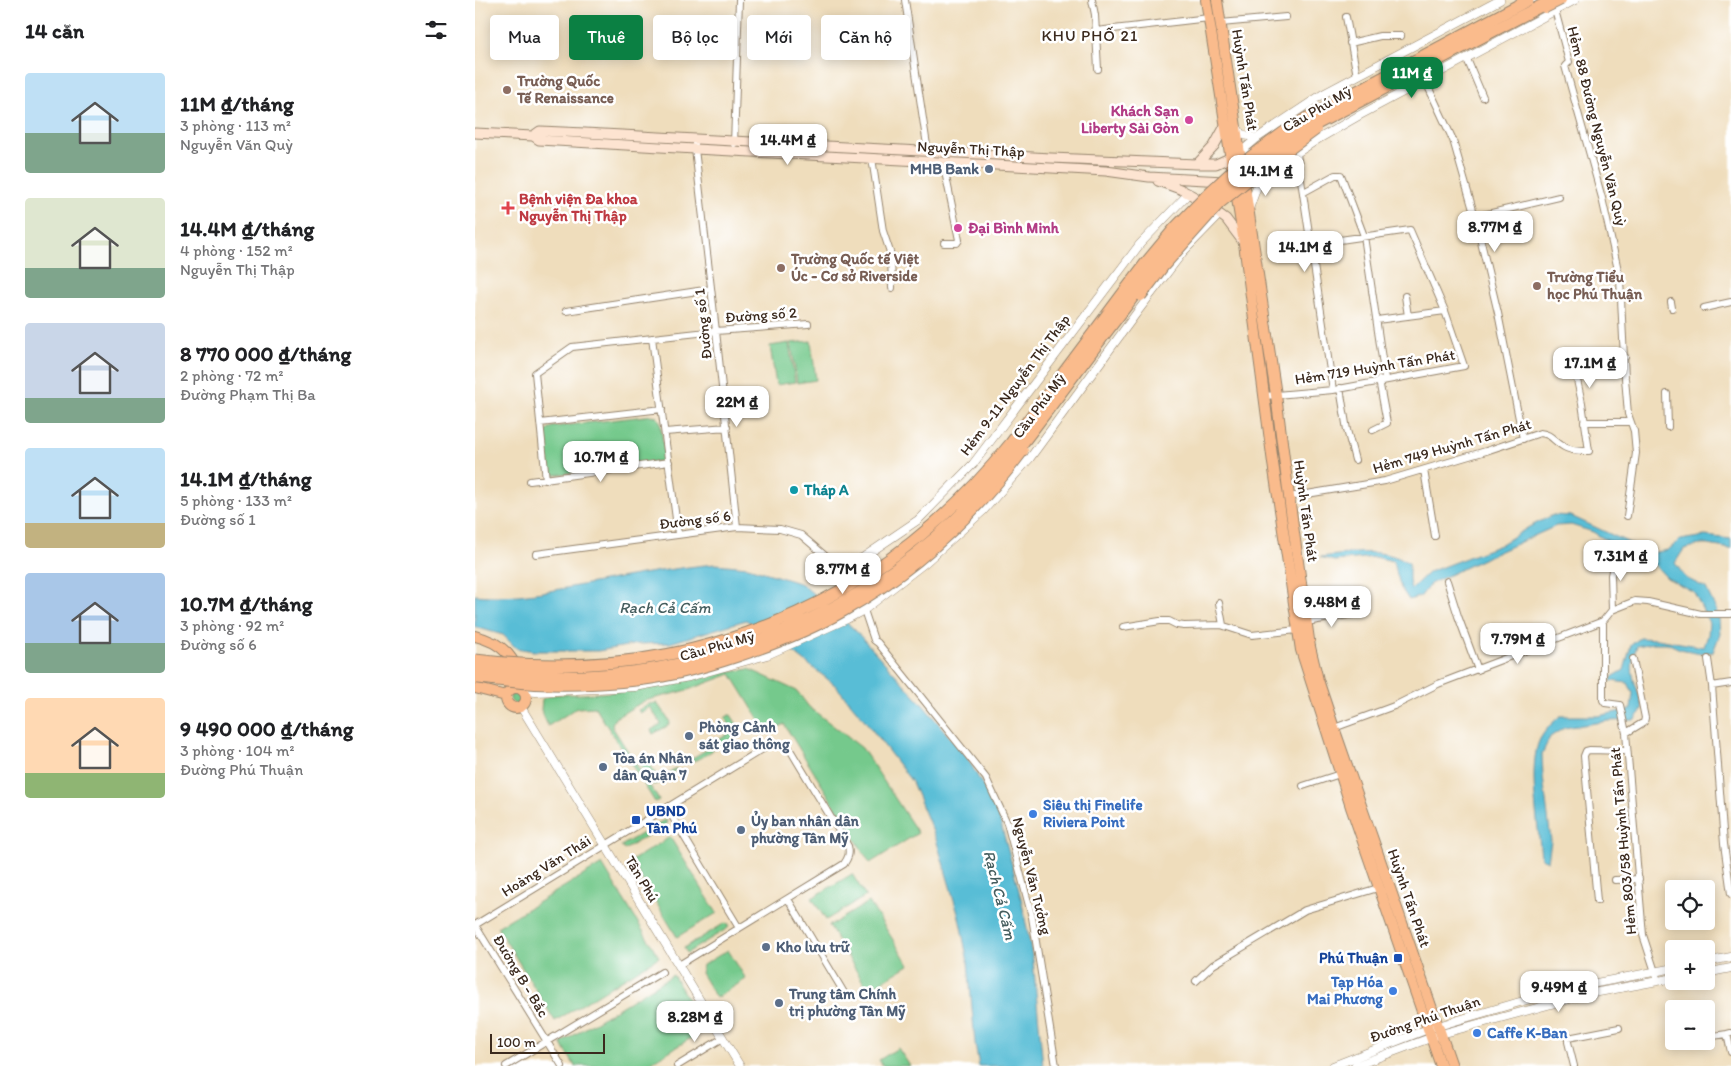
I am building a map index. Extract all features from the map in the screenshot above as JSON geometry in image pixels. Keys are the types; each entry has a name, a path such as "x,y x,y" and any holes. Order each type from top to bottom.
{"highway":[{"name":"Cầu Phú Mỹ","path":"475,660 568,666 669,655 731,639 792,616 826,599 870,573 923,534 984,475 1011,443 1156,251 1198,204 1228,175 1283,133 1307,118 1528,0"},
{"name":"Cầu Phú Mỹ","path":"475,670 583,676 623,673 675,664 728,650 777,633 820,614 864,589 924,546 973,502 1018,449 1162,259 1200,216 1240,178 1282,146 1313,126 1553,5"}],"main road":[{"name":"Huỳnh Tấn Phát","path":"1206,0 1231,158 1240,180 1248,211 1248,242 1276,395 1289,497 1287,520 1297,630 1305,667 1333,735 1388,881 1435,1032 1441,1066"},
{"name":"Huỳnh Tấn Phát","path":"1217,0 1241,152 1240,180 1265,396 1314,666 1333,735 1340,774 1379,888 1435,1032 1452,1066"},
{"name":"Cầu Phú Mỹ","path":"475,656 517,661 569,661 645,655 693,645 751,627 815,601 871,569 923,531 961,495 998,455 1143,261 1200,195 1283,128 1372,78 1520,0"},
{"name":"Cầu Phú Mỹ","path":"475,678 535,684 582,684 641,680 689,671 768,646 845,611 912,565 943,540 977,507 1009,469 1163,267 1220,203 1312,132 1561,0"},
{"path":"1215,60 1227,59"},
{"path":"1197,164 1214,146 1225,126"},
{"name":"Nguyễn Thị Thập","path":"533,136 539,132 695,140 734,147 872,158 1106,170 1149,177 1212,182 1240,180"},
{"name":"Nguyễn Thị Thập","path":"475,133 533,136 539,140 695,150 734,147 928,152 1197,164 1216,164 1241,152"},
{"path":"1132,162 1132,174"},
{"path":"1149,177 1189,193 1226,219 1248,242"},
{"path":"475,636 493,642 508,652 514,662 521,689 526,699 521,707 514,708 508,705 506,696 509,690 521,689"},
{"path":"475,688 506,696"},
{"path":"1379,888 1388,881"}],"street":[{"path":"734,147 739,0"},
{"path":"905,0 928,152"},
{"path":"1092,0 1098,69"},
{"path":"1241,152 1257,138 1323,94 1501,0"},
{"path":"1248,211 1258,184 1266,174 1328,133 1467,59 1553,5 1575,0"},
{"name":"Hẻm 88 Đường Nguyễn Văn Quỳ","path":"1553,5 1569,62 1565,66 1602,198 1620,279 1625,378 1630,422 1634,431 1635,453 1627,516"},
{"path":"1221,23 1286,17"},
{"path":"1346,17 1357,76"},
{"path":"1096,31 1209,18"},
{"path":"1351,42 1380,36 1401,36"},
{"path":"1467,59 1483,97"},
{"path":"1425,80 1453,140 1475,217 1498,313 1523,438"},
{"path":"1237,127 1241,134 1257,138"},
{"path":"695,140 695,150"},
{"name":"Đường số 1","path":"695,150 717,331 737,526"},
{"path":"1297,154 1333,390"},
{"path":"872,158 883,231 891,254 892,288"},
{"path":"943,162 959,240 957,243 944,244"},
{"path":"1240,180 1266,174"},
{"path":"1304,192 1335,175 1341,175 1364,236 1377,320 1387,423 1373,430"},
{"name":"Hẻm 9-11 Nguyễn Thị Thập","path":"843,571 918,520 973,464 1140,244 1189,193"},
{"path":"1475,217 1559,197"},
{"path":"521,689 544,692 635,687 689,677 767,655 847,619 865,613 927,562 983,511 1030,458 1183,252 1219,215"},
{"name":"Hẻm 719 Huỳnh Tấn Phát","path":"1265,396 1333,390 1465,366 1445,311 1411,230 1364,236"},
{"path":"1311,244 1364,236"},
{"path":"566,311 711,288"},
{"path":"1405,296 1408,316"},
{"path":"1704,308 1731,302"},
{"path":"1377,320 1445,311"},
{"name":"Đường số 2","path":"540,423 535,373 572,348 717,331 808,324"},
{"path":"652,338 678,534"},
{"path":"1625,357 1572,357 1585,422 1630,422"},
{"path":"1340,388 1347,430 1355,460"},
{"path":"1667,394 1668,427"},
{"path":"546,480 540,423 662,409"},
{"name":"Hẻm 749 Huỳnh Tấn Phát","path":"1289,497 1385,481 1487,452 1540,433 1547,434 1560,445 1574,451 1589,451 1585,422"},
{"path":"665,432 727,427"},
{"path":"530,481 669,462"},
{"path":"1424,470 1435,536"},
{"name":"Đường số 6","path":"536,554 737,526 780,529 801,535 843,571"},
{"path":"1612,610 1611,575 1617,555"},
{"path":"843,571 865,613"},
{"path":"1447,581 1478,670"},
{"path":"1333,735 1438,684 1603,621 1612,610 1635,602 1648,602 1701,614 1728,614"},
{"path":"1219,603 1223,625"},
{"name":"Nguyễn Văn Tưởng","path":"865,613 866,621 874,640 878,642 986,778 1007,823 1032,917 1056,1066"},
{"path":"1306,622 1354,614"},
{"path":"1123,627 1169,621 1183,626 1223,625 1252,635 1297,630"},
{"name":"Hẻm 803/58 Huỳnh Tấn Phát","path":"1603,621 1603,700 1605,703 1620,706 1622,710 1643,935 1658,981"},
{"path":"1625,729 1644,722 1645,718 1633,658"},
{"path":"1708,658 1712,686 1724,844 1731,894"},
{"path":"1712,686 1731,684"},
{"name":"Tân Phú","path":"521,707 740,1066"},
{"name":"Hoàng Văn Thái","path":"475,925 771,744 778,743 784,744 789,748 848,846 850,853 844,864 788,899"},
{"path":"1597,901 1583,756 1590,750 1627,751"},
{"path":"1303,786 1340,774"},
{"path":"667,808 739,928"},
{"path":"1615,880 1639,879"},
{"path":"1196,981 1213,965 1305,910 1379,888"},
{"path":"679,965 788,899 847,996"},
{"name":"Đường B - Bắc","path":"475,925 562,1066"},
{"path":"1715,960 1731,957"},
{"path":"1715,971 1731,968"},
{"name":"Đường Phú Thuận","path":"1333,1066 1540,996 1665,970"},
{"path":"506,1066 662,972"},
{"name":"Đường Phú Thuận","path":"1355,1066 1435,1032 1589,994 1665,980"},
{"path":"1574,1066 1567,1040 1619,1028"},
{"path":"1715,1035 1729,1033 1731,1052"},
{"path":"677,1066 723,1038"}],"green space":[{"path":"811,341 816,380 797,383 791,343"},
{"path":"789,343 795,382 776,385 770,346"},
{"path":"653,415 660,421 665,456 661,461 554,475 548,469 545,435 552,427"},
{"path":"749,669 797,691 809,707 862,748 918,833 870,863 784,724 768,734 731,674 688,690 644,701 615,718 612,724 613,728 659,800 655,802 595,707 577,708 548,726 541,710 542,699 551,695 639,689 729,670 731,672"},
{"path":"514,692 518,692 522,698 518,704 514,704 510,700 510,696"},
{"path":"657,703 670,722 669,725 653,734 651,730 661,724 650,707 640,713 638,710 649,704"},
{"path":"731,715 740,729 740,733 715,749 712,744 733,731 725,718"},
{"path":"708,742 713,750 701,758 688,763 687,761 706,750 703,745"},
{"path":"646,756 658,779 677,769 663,781 653,785 640,764 641,759"},
{"path":"664,820 667,821 666,824 624,850 621,846"},
{"path":"670,837 717,913 677,937 631,861"},
{"path":"602,864 659,957 555,1021 497,927"},
{"path":"852,874 866,896 826,920 812,898"},
{"path":"869,902 909,965 868,990 829,926"},
{"path":"725,923 729,925 728,928 687,953 684,948"},
{"path":"728,950 746,979 716,998 701,973 703,965"},
{"path":"673,975 706,1029 645,1066 575,1066 561,1043"},
{"path":"898,1048 910,1066 883,1066 879,1060"}],"water":[{"path":"1553,515 1571,516 1651,553 1668,550 1680,540 1705,536 1731,539 1731,549 1703,544 1684,549 1675,563 1686,578 1706,588 1714,605 1719,619 1720,634 1713,652 1701,653 1680,649 1667,643 1637,646 1632,671 1643,709 1634,720 1608,721 1564,728 1550,737 1542,754 1551,841 1548,861 1541,858 1535,797 1534,764 1540,739 1560,716 1598,716 1631,709 1633,693 1628,683 1611,681 1612,677 1624,670 1631,645 1640,638 1704,647 1709,623 1694,592 1667,578 1653,563 1622,550 1593,532 1571,525 1556,526 1485,558 1430,584 1421,596 1409,600 1401,588 1393,561 1375,557 1334,561 1320,557 1366,552 1387,554 1409,563 1411,589 1429,572 1500,545"},
{"name":"Rạch Cả Cấm","path":"715,564 748,567 802,584 854,629 923,705 968,759 998,813 1021,898 1033,960 1043,1066 979,1066 975,1043 968,962 959,917 936,839 912,782 835,685 793,652 746,620 670,643 638,644 598,651 534,651 516,648 503,635 475,627 475,595 505,596 534,593 654,572"}],"place":[{"name":"Trường Quốc Tế Renaissance","path":"507,90"},
{"name":"Khách Sạn Liberty Sài Gòn","path":"1189,120"},
{"name":"MHB Bank","path":"989,169"},
{"name":"Bệnh viện Đa khoa Nguyễn Thị Thập","path":"508,208"},
{"name":"Đại Bình Minh","path":"958,228"},
{"name":"Trường Quốc tế Việt Úc - Cơ sở Riverside","path":"781,268"},
{"name":"Trường Tiểu học Phú Thuận","path":"1537,286"},
{"name":"Tháp A","path":"794,490"},
{"name":"Phòng Cảnh sát giao thông","path":"689,736"},
{"name":"Tòa án Nhân dân Quận 7","path":"603,767"},
{"name":"Siêu thị Finelife Riviera Point","path":"1033,814"},
{"name":"UBND Tân Phú","path":"636,820"},
{"name":"Ủy ban nhân dân phường Tân Mỹ","path":"741,830"},
{"name":"Kho lưu trữ","path":"766,947"},
{"name":"Phú Thuận","path":"1398,958"},
{"name":"Tạp Hóa Mai Phương","path":"1393,991"},
{"name":"Trung tâm Chính trị phường Tân Mỹ","path":"779,1003"},
{"name":"Caffe K-Ban","path":"1477,1033"}],"district":[{"name":"KHU PHỐ 21","path":"1090,35"}]}
